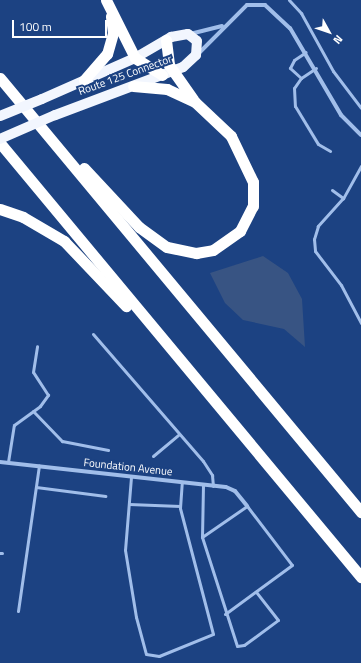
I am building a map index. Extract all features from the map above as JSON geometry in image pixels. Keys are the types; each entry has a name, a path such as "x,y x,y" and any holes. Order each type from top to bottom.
{"highway":[{"path":"48,136 151,237 178,250 196,253 213,250 240,231 253,206 253,182 230,136 167,73 135,58 107,2"},
{"path":"84,80 107,54 111,43 113,22 107,2"},
{"path":"188,34 196,41 196,55"},
{"name":"Route 125 Connector","path":"0,116 135,58 166,40 188,34"},
{"path":"166,40 165,55 167,73"},
{"name":"Route 125 Connector","path":"0,139 55,115 167,73 196,55"},
{"path":"0,78 361,512"},
{"path":"133,86 167,89 195,102"},
{"path":"0,143 361,578"},
{"path":"0,209 23,217 64,242 158,335"}],"street":[{"path":"196,55 223,26 247,5 257,3 280,17 306,52 341,114 361,135"},
{"path":"188,34 223,26"},
{"name":"Foundation Avenue","path":"0,462 213,486 235,491 247,506"}],"lane":[{"path":"289,0 301,13 333,72 361,108"},
{"path":"301,78 290,68 294,60 306,52"},
{"path":"316,68 301,78 294,88 295,106 318,144 330,151"},
{"path":"361,166 343,198 318,226 315,251 341,285 361,323"},
{"path":"332,190 343,198"},
{"path":"93,334 178,435 203,461 212,475 213,486"},
{"path":"8,462 14,425 33,411 48,395 34,372 37,346"},
{"path":"33,411 62,441 108,450"},
{"path":"153,456 178,435"},
{"path":"18,611 40,466"},
{"path":"131,476 125,550 136,617 146,654 159,656 179,651 213,634 180,506 182,482"},
{"path":"203,485 202,537 237,646 244,645 278,620 256,592"},
{"path":"36,487 105,496"},
{"path":"129,504 180,506"},
{"path":"202,537 247,506 292,565 226,614"}],"water":[{"path":"263,256 288,273 302,299 305,347 284,329 243,320 225,303 210,273"}]}
